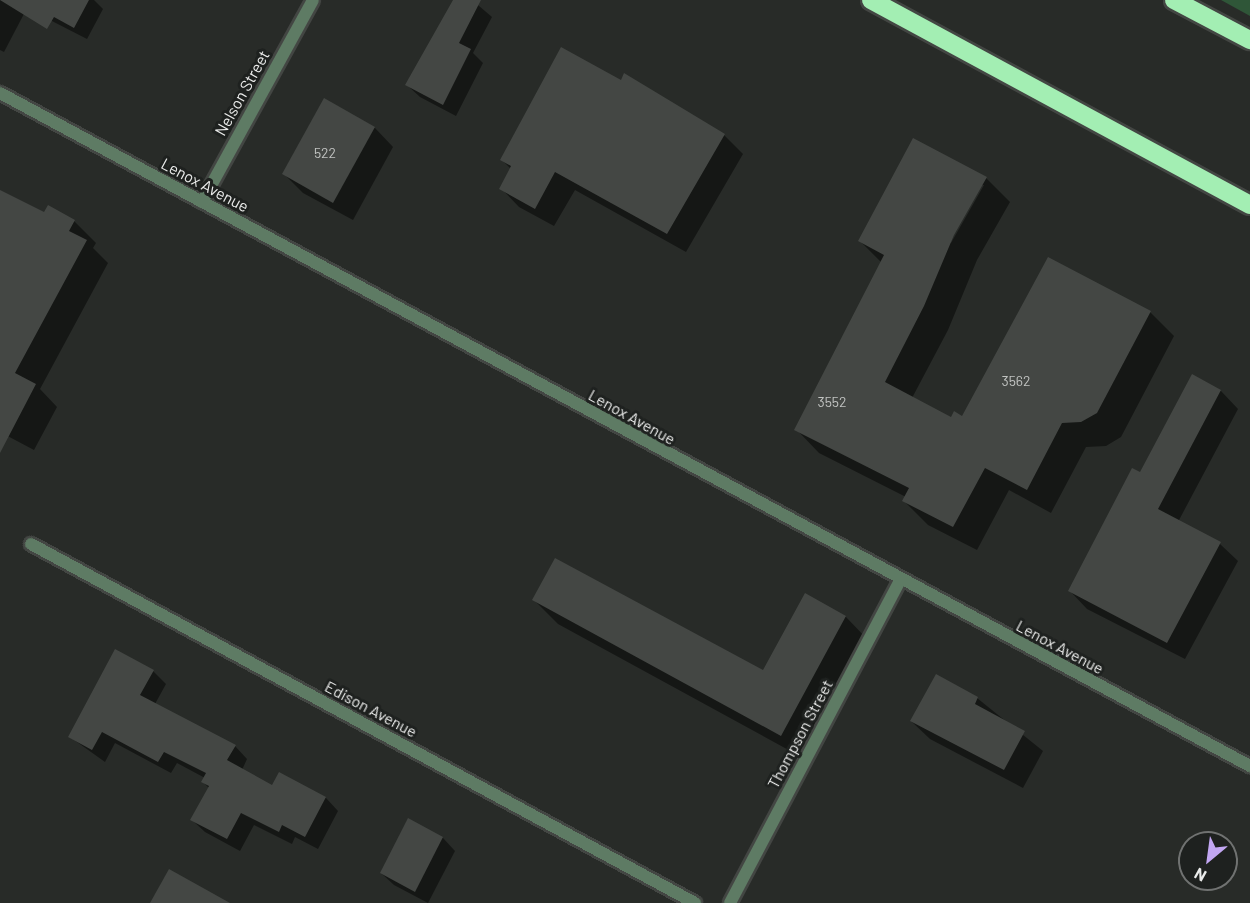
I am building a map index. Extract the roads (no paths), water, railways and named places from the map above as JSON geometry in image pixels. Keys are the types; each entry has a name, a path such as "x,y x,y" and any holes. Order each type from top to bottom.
{"highway":[{"path":"871,0 1250,205"},
{"path":"1174,0 1250,40"}],"street":[{"name":"Nelson Street","path":"202,202 313,0"},
{"name":"Lenox Avenue","path":"0,93 900,580 1250,766"},
{"name":"Edison Avenue","path":"31,544 695,903"},
{"name":"Thompson Street","path":"730,903 900,580"}]}
